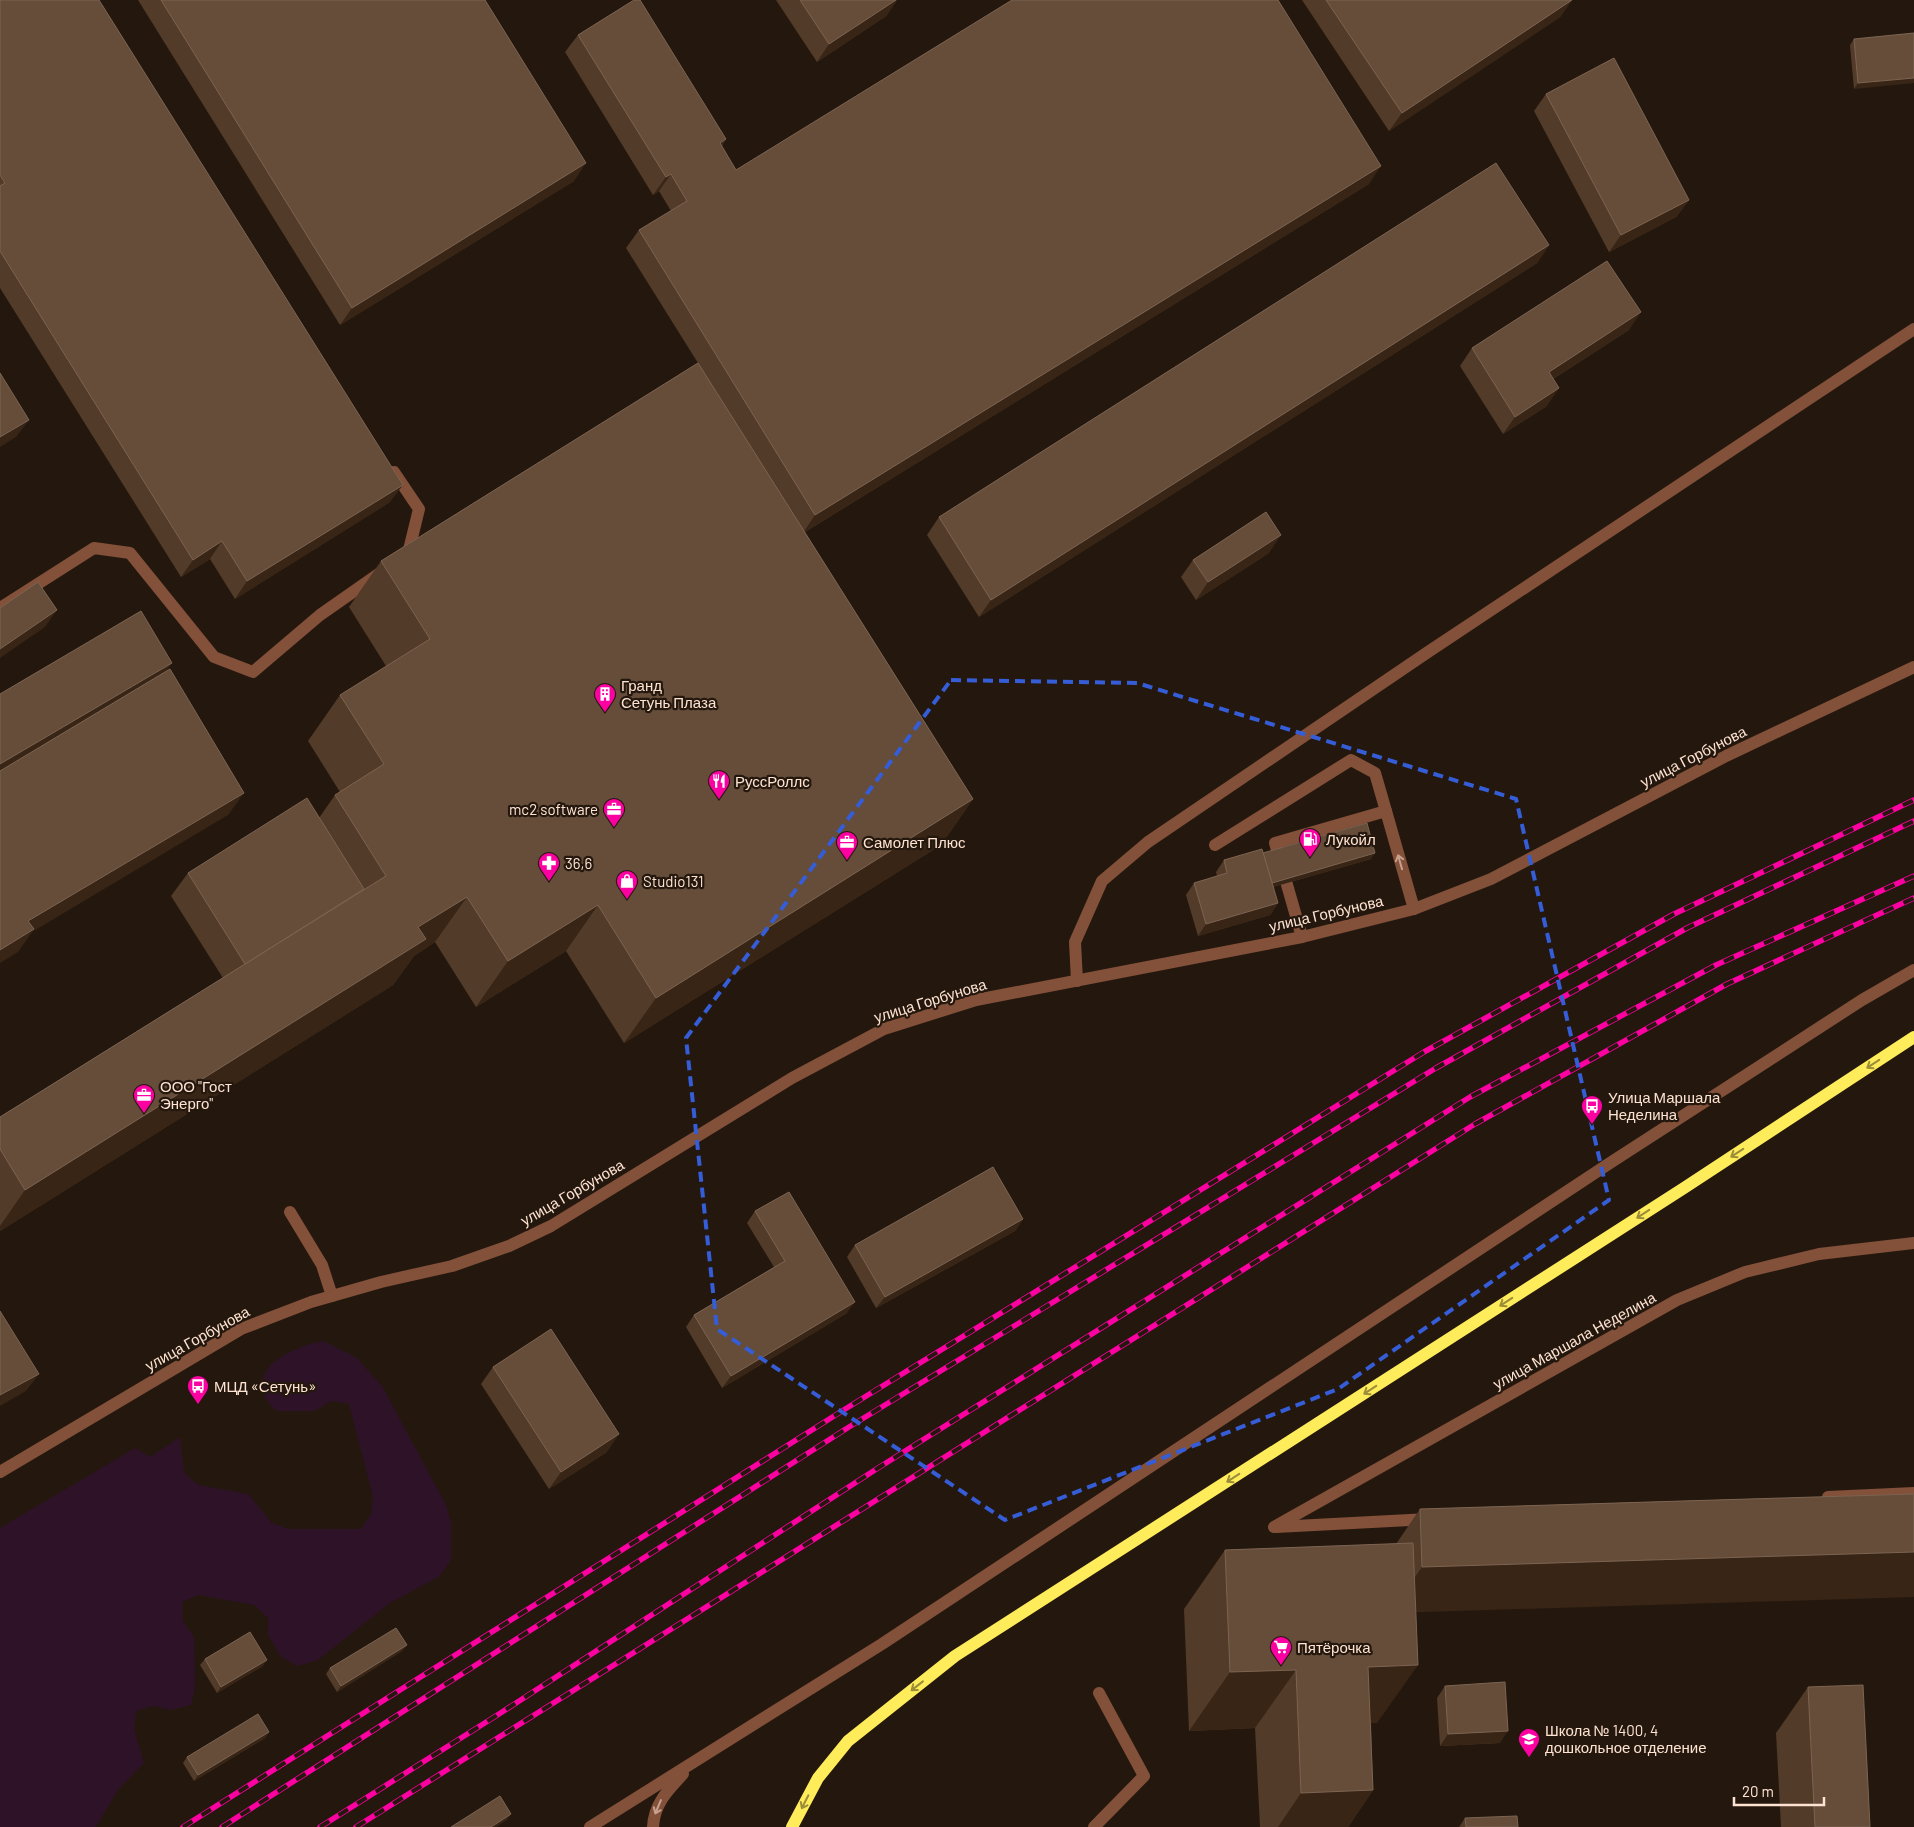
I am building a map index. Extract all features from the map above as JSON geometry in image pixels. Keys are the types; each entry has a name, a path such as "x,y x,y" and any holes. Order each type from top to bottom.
{"main road":[{"path":"792,1827 818,1778 848,1741 955,1656 1684,1188 1914,1037"}],"street":[{"path":"1077,981 1075,942 1102,881 1148,842 1428,652 1914,329"},
{"path":"0,608 94,548 130,552 214,657 253,672 320,615 408,554 419,509 387,461"},
{"name":"улица Горбунова","path":"0,1472 241,1329 311,1302 452,1266 509,1246 551,1226 792,1078 884,1028 976,1000 1302,937 1414,908 1491,879 1726,756 1914,667"},
{"path":"1215,845 1351,760 1375,773 1414,908"},
{"path":"1302,937 1275,843 1386,811"},
{"path":"590,1827 882,1644 1613,1161 1862,1000 1914,970"},
{"path":"290,1212 322,1264 332,1296"},
{"name":"улица Маршала Неделина","path":"1437,1518 1274,1527 1678,1300 1745,1272 1819,1254 1914,1243"},
{"path":"1815,1498 1914,1493"},
{"path":"1094,1827 1144,1776 1099,1693"},
{"path":"653,1827 654,1817 662,1797 693,1763"}],"highlighted area":[{"path":"951,680 1137,683 1516,799 1609,1200 1338,1389 1005,1520 717,1329 686,1038"}],"shaded area":[{"path":"323,1341 357,1358 382,1386 446,1505 451,1522 451,1560 440,1576 390,1603 318,1660 297,1666 281,1657 268,1635 268,1618 254,1605 199,1595 182,1602 183,1621 194,1637 195,1688 191,1705 171,1710 153,1706 136,1711 134,1729 144,1763 118,1790 96,1827 0,1827 0,1528 135,1448 150,1457 180,1437 184,1473 198,1485 248,1494 272,1523 289,1529 361,1529 371,1514 373,1497 349,1404 331,1401 315,1411 276,1411 264,1395 262,1383 265,1373 271,1365 280,1357 290,1352"}],"building":[{"path":"0,0 99,0 403,485 247,581 222,541 193,560 0,251 0,186 5,183 0,175"},
{"path":"161,0 485,0 586,163 352,308"},
{"path":"634,0 640,0 726,139 720,143 736,170 1012,0 1278,0 1381,166 815,515 639,230 687,201 671,174 666,177 578,35"},
{"path":"800,0 896,0 829,44"},
{"path":"1326,0 1572,0 1402,113"},
{"path":"1914,33 1914,78 1858,83 1854,39"},
{"path":"1614,58 1689,200 1621,235 1546,94"},
{"path":"1496,163 1549,245 991,600 939,517"},
{"path":"1607,261 1641,312 1549,372 1559,388 1515,417 1472,348"},
{"name":"Гранд Сетунь Плаза","path":"698,363 973,799 656,998 598,905 508,961 467,897 418,927 426,939 25,1190 0,1149 0,1117 386,876 335,795 384,764 340,695 430,639 381,561"},
{"path":"0,373 29,420 0,437"},
{"path":"1266,512 1281,535 1208,582 1193,560"},
{"path":"38,582 57,610 0,649 0,608"},
{"path":"141,611 172,663 0,764 0,694"},
{"path":"170,669 244,793 28,921 34,929 0,950 0,771"},
{"path":"307,798 364,889 245,964 188,873"},
{"path":"1367,823 1375,853 1272,883 1263,853"},
{"path":"1262,849 1278,903 1206,924 1194,883 1227,873 1224,860"},
{"path":"993,1167 1023,1219 885,1297 855,1245"},
{"path":"789,1192 855,1302 731,1376 694,1315 785,1261 755,1211"},
{"path":"0,1311 39,1374 0,1395"},
{"path":"551,1329 619,1434 561,1472 493,1367"},
{"path":"1914,1494 1914,1552 1422,1567 1420,1509"},
{"path":"1413,1543 1418,1665 1368,1667 1373,1790 1301,1793 1296,1670 1230,1672 1225,1550"},
{"path":"396,1628 407,1645 341,1686 330,1668"},
{"path":"250,1632 267,1660 221,1687 205,1659"},
{"path":"1505,1682 1508,1731 1448,1734 1445,1686"},
{"path":"1863,1685 1870,1827 1815,1827 1808,1687"},
{"path":"258,1714 269,1732 198,1775 187,1757"},
{"path":"500,1796 511,1814 491,1827 451,1827"},
{"path":"1517,1816 1518,1827 1466,1827 1465,1818"}],"railway":[{"path":"183,1827 842,1411 1424,1052 1674,914 1914,800"},
{"path":"222,1827 849,1427 1436,1068 1687,928 1914,821"},
{"path":"320,1827 499,1714 878,1468 1470,1097 1716,965 1914,876"},
{"path":"356,1827 1475,1124 1727,984 1914,898"}],"place":[{"name":"Гранд Сетунь Плаза","path":"605,713"},
{"name":"РуссРоллс","path":"719,800"},
{"name":"mc2 software","path":"614,828"},
{"name":"Лукойл","path":"1310,858"},
{"name":"Самолет Плюс","path":"847,861"},
{"name":"36,6","path":"549,882"},
{"name":"Studio131","path":"627,900"},
{"name":"ООО \"Гост Энерго\"","path":"144,1114"},
{"name":"Улица Маршала Неделина","path":"1592,1125"},
{"name":"МЦД «Сетунь»","path":"198,1405"},
{"name":"Пятёрочка","path":"1281,1666"},
{"name":"Школа № 1400, 4 дошкольное отделение","path":"1529,1758"}]}
